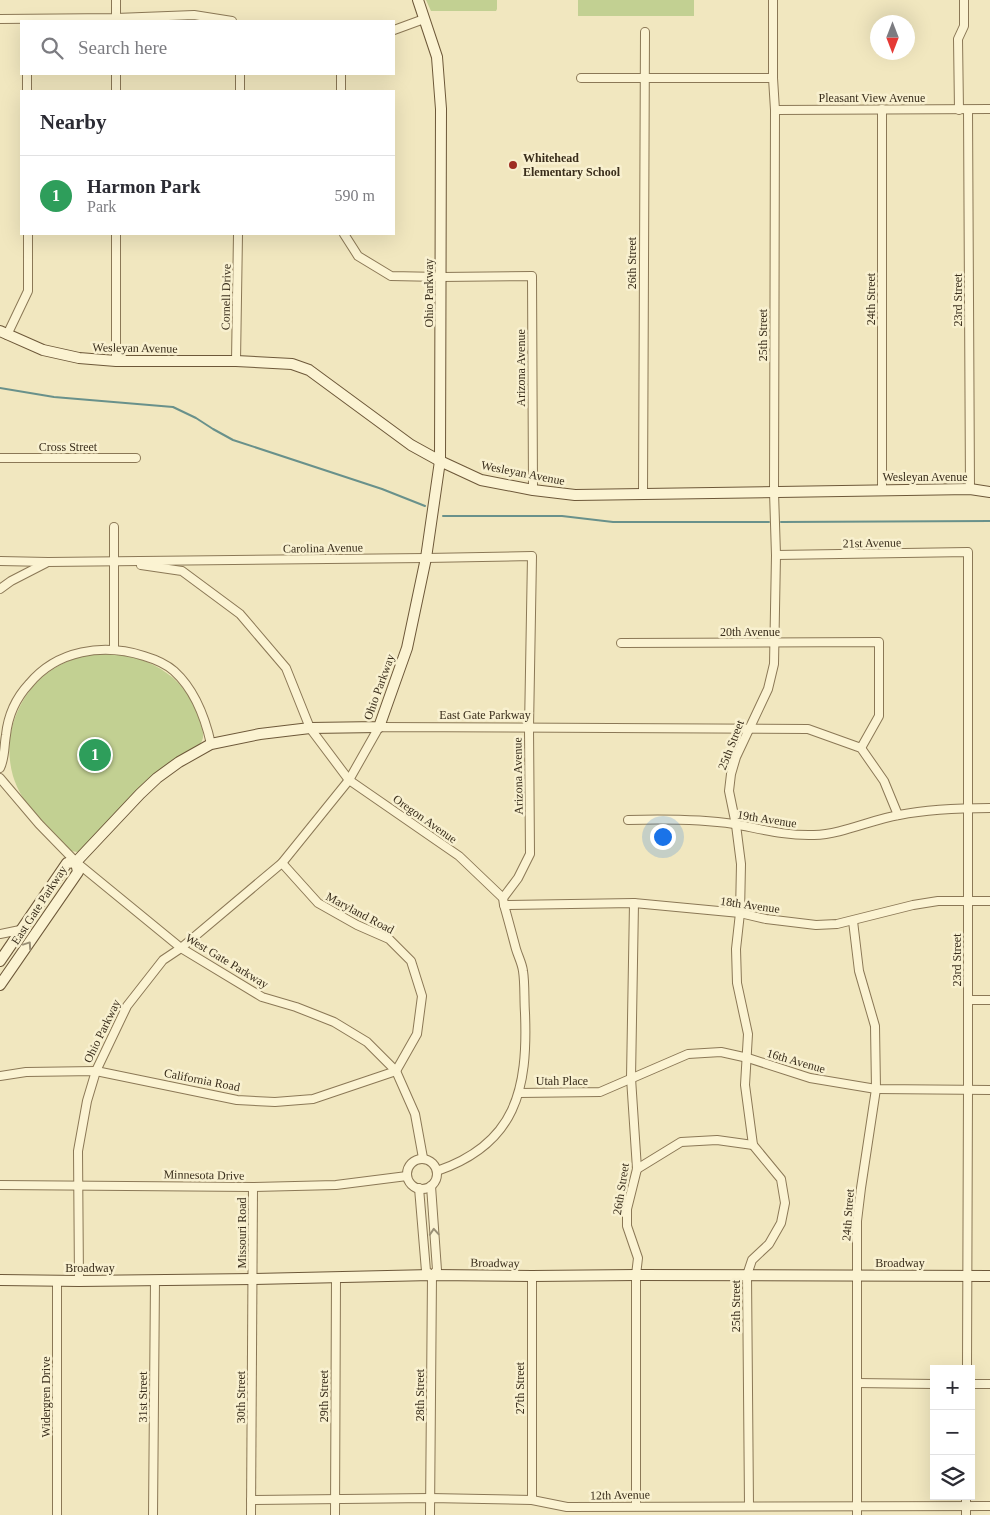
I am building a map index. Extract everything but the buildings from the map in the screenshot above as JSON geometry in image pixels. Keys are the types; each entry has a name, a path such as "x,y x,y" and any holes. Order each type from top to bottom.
{"street":[{"path":"116,0 116,19"},
{"name":"Ohio Parkway","path":"79,1281 78,1151 87,1101 96,1070 127,1006 162,960 180,948 282,863 349,780 379,727 407,648 426,558 440,461 442,109 437,57 418,0"},
{"name":"25th Street","path":"749,1506 747,1275 752,1260 769,1244 781,1223 784,1203 781,1179 752,1145 745,1085 748,1034 737,983 736,949 740,913 741,864 729,791 736,757 768,688 774,664 776,555 774,492 774,0"},
{"path":"959,110 958,39 964,26 964,0"},
{"path":"0,19 116,19 194,15 226,20"},
{"path":"395,30 424,19"},
{"name":"26th Street","path":"643,494 645,32"},
{"path":"27,75 27,90"},
{"path":"116,75 116,90"},
{"path":"240,75 240,90"},
{"path":"341,75 341,90"},
{"path":"581,78 773,78"},
{"name":"24th Street","path":"882,109 882,490"},
{"name":"Pleasant View Avenue","path":"775,110 990,110"},
{"name":"23rd Street","path":"968,110 970,489"},
{"path":"4,333 28,291 28,235"},
{"path":"116,235 116,361"},
{"name":"Cornell Drive","path":"236,361 238,235"},
{"path":"345,235 358,256 391,276 442,277"},
{"name":"Arizona Avenue","path":"442,277 532,276 534,490"},
{"name":"Wesleyan Avenue","path":"4,333 43,350 80,358 116,361 236,361 292,364 309,370 411,445 440,461 481,480 534,490 575,495 970,489 990,492"},
{"name":"Cross Street","path":"0,458 136,458"},
{"path":"114,527 114,650"},
{"name":"23rd Street","path":"967,1365 968,552"},
{"name":"21st Avenue","path":"776,555 968,552"},
{"name":"Arizona Avenue","path":"503,901 518,878 530,854 529,728 532,556"},
{"name":"Carolina Avenue","path":"0,561 532,556"},
{"name":"Oregon Avenue","path":"114,561 182,571 240,614 286,668 310,728 349,780 459,856 503,901"},
{"path":"0,589 11,581 48,562"},
{"name":"20th Avenue","path":"621,643 879,642 879,716 861,748"},
{"path":"0,768 3,761 10,717 18,699 30,682 44,669 71,655 87,651 125,651 148,657 174,671 187,686 197,702 211,744"},
{"name":"East Gate Parkway","path":"0,961 67,863 76,862 157,778 179,762 211,744 260,734 310,728 748,728 808,729 861,748"},
{"path":"861,748 884,781 898,815"},
{"name":"West Gate Parkway","path":"0,778 39,824 76,862 180,948 262,997 296,1007 334,1022 367,1042 396,1071 414,1114 424,1158"},
{"name":"19th Avenue","path":"628,820 688,819 736,825 780,834 816,836 898,815 934,809 990,808"},
{"name":"East Gate Parkway","path":"1,982 78,872 76,862"},
{"name":"Maryland Road","path":"282,863 318,903 357,925 389,939 411,961 422,996 417,1034 396,1071"},
{"path":"437,1171 456,1164 487,1144 511,1115 519,1093 526,1040 523,970 503,901"},
{"name":"18th Avenue","path":"503,901 634,903 740,913 766,919 816,925 837,924 913,905 938,901 990,901"},
{"name":"26th Street","path":"634,903 631,1078 637,1169 627,1209 627,1226 638,1258 636,1275 636,1506"},
{"name":"24th Street","path":"852,921 859,971 875,1026 876,1089 858,1212 856,1276 857,1515"},
{"path":"0,934 20,930"},
{"path":"968,1000 990,1000"},
{"name":"16th Avenue","path":"631,1078 688,1054 721,1052 748,1058 810,1078 876,1089 990,1090"},
{"name":"California Road","path":"0,1076 26,1072 96,1070 237,1100 276,1102 312,1099 396,1071"},
{"name":"Utah Place","path":"519,1093 600,1092 631,1078"},
{"path":"637,1169 681,1142 717,1140 752,1145"},
{"path":"424,1158 433,1162 437,1171 436,1180 431,1186 426,1188 412,1185 407,1176 411,1163 424,1158"},
{"name":"Minnesota Drive","path":"0,1185 254,1187 336,1185 407,1176"},
{"path":"419,1188 426,1271 432,1275 437,1270 431,1186"},
{"name":"Missouri Road","path":"253,1279 254,1187"},
{"name":"Broadway","path":"0,1280 253,1279 432,1275 990,1276"},
{"name":"28th Street","path":"430,1515 432,1275"},
{"name":"27th Street","path":"532,1276 532,1500"},
{"name":"29th Street","path":"335,1515 336,1277"},
{"name":"30th Street","path":"251,1515 253,1279"},
{"name":"Widergren Drive","path":"57,1280 57,1515"},
{"name":"31st Street","path":"154,1515 155,1280"},
{"path":"857,1384 930,1384"},
{"path":"975,1384 990,1384"},
{"name":"12th Avenue","path":"251,1500 430,1498 532,1500 567,1507 990,1506"},
{"path":"966,1500 966,1515"}],"green space":[{"path":"426,0 497,0 497,9 496,11 431,11"},
{"path":"578,0 694,0 694,16 578,16"},
{"path":"110,653 140,659 154,665 178,682 195,707 203,738 198,746 153,776 80,851 71,851 37,817 17,787 10,759 13,725 18,709 27,695 51,671 77,658 93,654"}],"waterway":[{"path":"0,388 54,397 173,407 233,440 382,489 425,506"},
{"path":"443,516 562,516 613,522 769,522"},
{"path":"781,522 990,521"}],"place":[{"name":"Whitehead Elementary School","path":"513,165"},
{"name":"Harmon Park","path":"95,755"}]}
